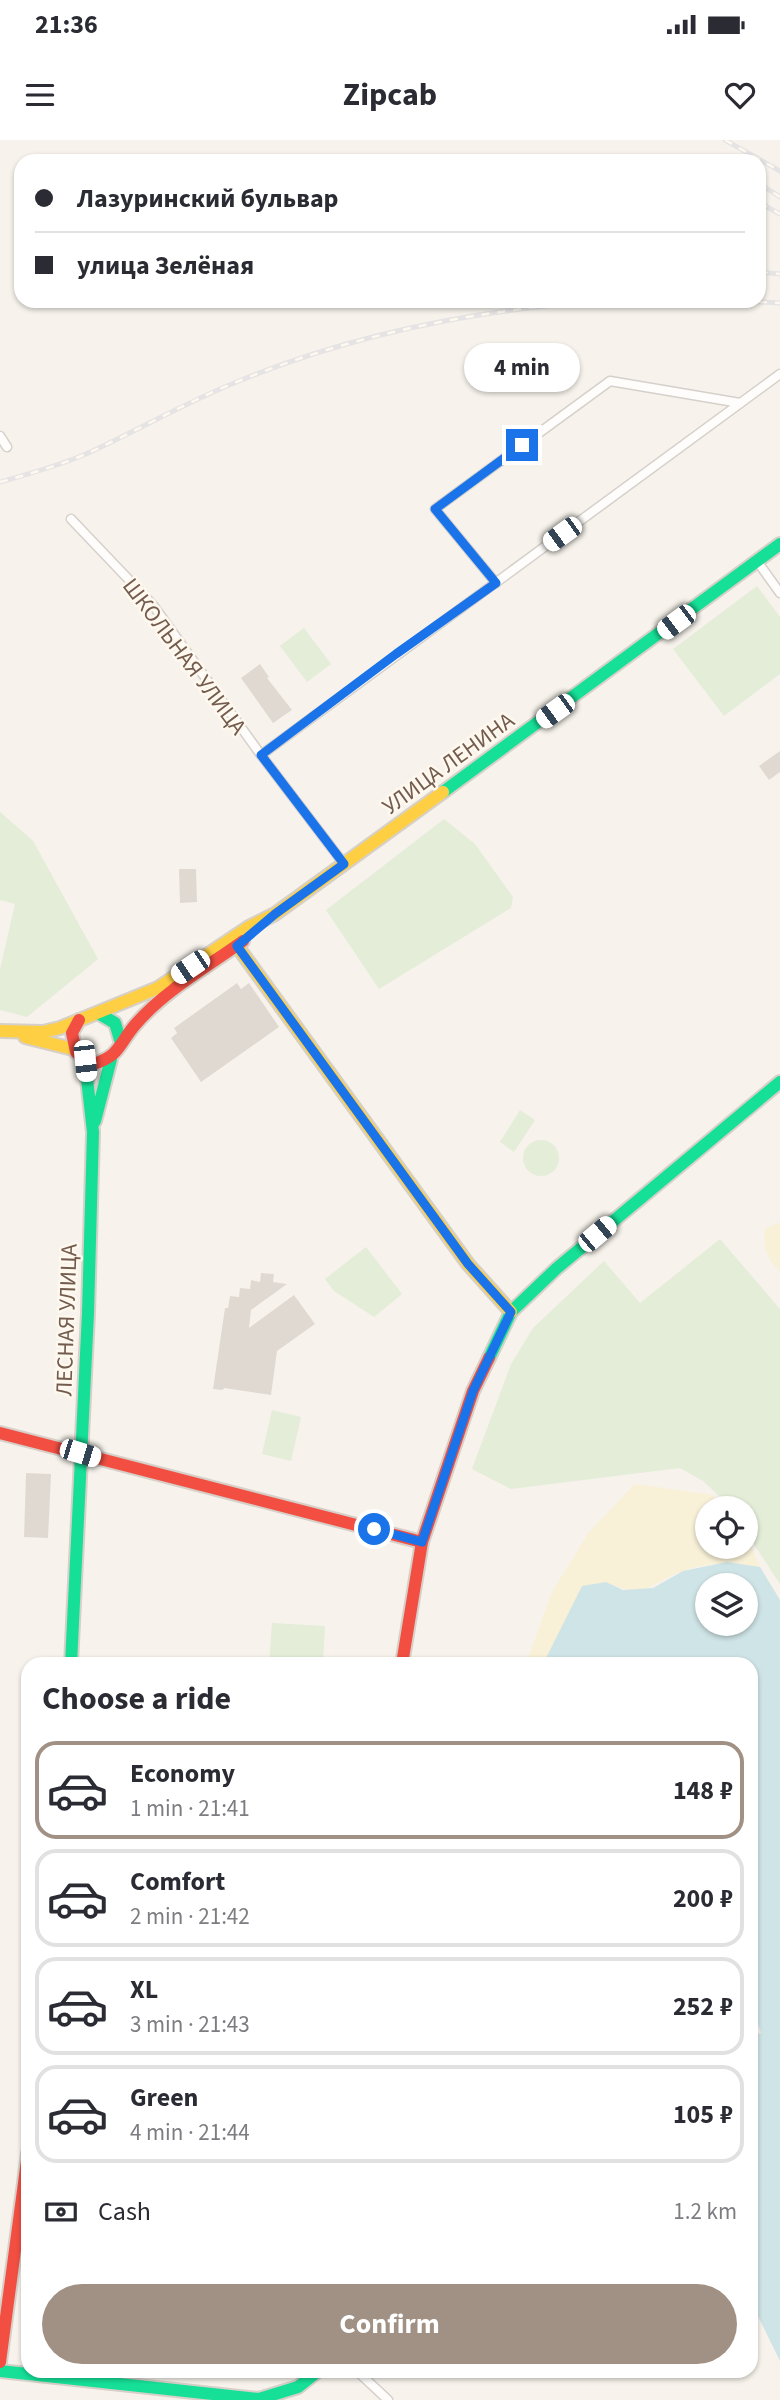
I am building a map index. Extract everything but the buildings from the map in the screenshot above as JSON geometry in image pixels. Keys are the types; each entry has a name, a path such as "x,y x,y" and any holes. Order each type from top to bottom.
{"street":[{"path":"261,755 780,373"},
{"path":"496,583 435,509 610,381 740,403"},
{"path":"0,436 7,447"},
{"name":"ШКОЛЬНАЯ УЛИЦА","path":"71,519 153,605 261,755 344,864"},
{"name":"УЛИЦА ЛЕНИНА","path":"93,1132 111,1059 121,1042 165,997 780,544"},
{"path":"757,561 780,593"},
{"name":"УЛИЦА ЛЕНИНА","path":"15,1033 52,1030 159,988 249,927 275,914"},
{"path":"237,946 468,1264 511,1312"},
{"path":"98,1013 106,1015 117,1024 121,1042"},
{"path":"73,1049 72,1033 83,1017"},
{"name":"УЛИЦА ЛЕНИНА","path":"0,1031 73,1049 85,1061"},
{"path":"85,1061 102,1063 111,1059"},
{"name":"ЛЕСНАЯ УЛИЦА","path":"71,1657 93,1132 85,1061"},
{"path":"403,1657 422,1542 473,1391 511,1312 556,1268 780,1082"},
{"path":"0,1433 422,1542"},
{"path":"0,2362 21,2205"},
{"path":"0,2371 21,2373"},
{"path":"65,2378 259,2399 288,2393 307,2384 312,2378"},
{"path":"364,2378 388,2400"}],"green space":[{"path":"757,586 780,617 780,674 724,716 673,649"},
{"path":"304,628 331,664 307,682 280,646"},
{"path":"0,812 33,841 98,959 27,1017 0,1010 0,969 15,904 0,900"},
{"path":"444,819 475,844 513,897 511,908 379,989 326,910"},
{"path":"520,1110 535,1120 514,1152 500,1142"},
{"path":"541,1140 554,1145 559,1158 554,1171 541,1176 528,1171 523,1158 528,1145"},
{"path":"720,1239 780,1309 780,1584 758,1550 758,1496 719,1496 703,1481 680,1468 511,1489 472,1469 511,1364 533,1328 604,1261 640,1303"},
{"path":"366,1247 402,1294 374,1317 334,1291 325,1279"},
{"path":"272,1410 301,1417 291,1461 262,1454"},
{"path":"272,1623 325,1626 323,1657 270,1657"}],"sand":[{"path":"780,1222 780,1271 769,1257 764,1235 765,1229"},
{"path":"635,1484 713,1495 695,1496 695,1559 757,1559 760,1567 711,1564 683,1571 639,1590 630,1590 606,1582 553,1645 547,1657 529,1657 552,1592 589,1532"}],"shaded area":[{"path":"727,1562 760,1567 780,1600 780,2361 758,2316 758,2034 761,2033 758,2024 758,1657 546,1657 582,1586 606,1582 623,1590 653,1588 683,1571"}],"railway":[{"path":"725,140 750,154"},
{"path":"766,163 780,171"},
{"path":"766,188 780,197"},
{"path":"766,206 780,214"},
{"path":"766,273 780,274"},
{"path":"766,302 780,303"},
{"path":"0,482 75,458 219,389 283,364 419,326 530,308"}],"traffic: fast":[{"path":"443,792 780,544"},
{"path":"98,1013 115,1023 121,1043"},
{"path":"95,1121 111,1059"},
{"path":"71,1657 88,1313 93,1132 85,1061"},
{"path":"489,1358 511,1312 557,1268 780,1082"},
{"path":"0,2371 21,2373"},
{"path":"65,2378 259,2399 298,2387 309,2378"}],"traffic: slow":[{"path":"0,1031 43,1032 60,1028 158,988 249,927 275,914 443,792"},
{"path":"237,946 468,1264 511,1312"},
{"path":"25,1037 73,1049"}],"traffic: jam":[{"path":"79,1020 72,1033 76,1052 93,1064 102,1061 118,1049 135,1025 159,1001 243,941"},
{"path":"403,1657 422,1542 473,1391 489,1358"},
{"path":"0,1433 422,1542"},
{"path":"0,2362 21,2205"}],"route":[{"path":"374,1529 422,1542 473,1391 511,1312 468,1264 237,946 275,914 344,864 261,755 496,583 435,509 522,445"}]}
